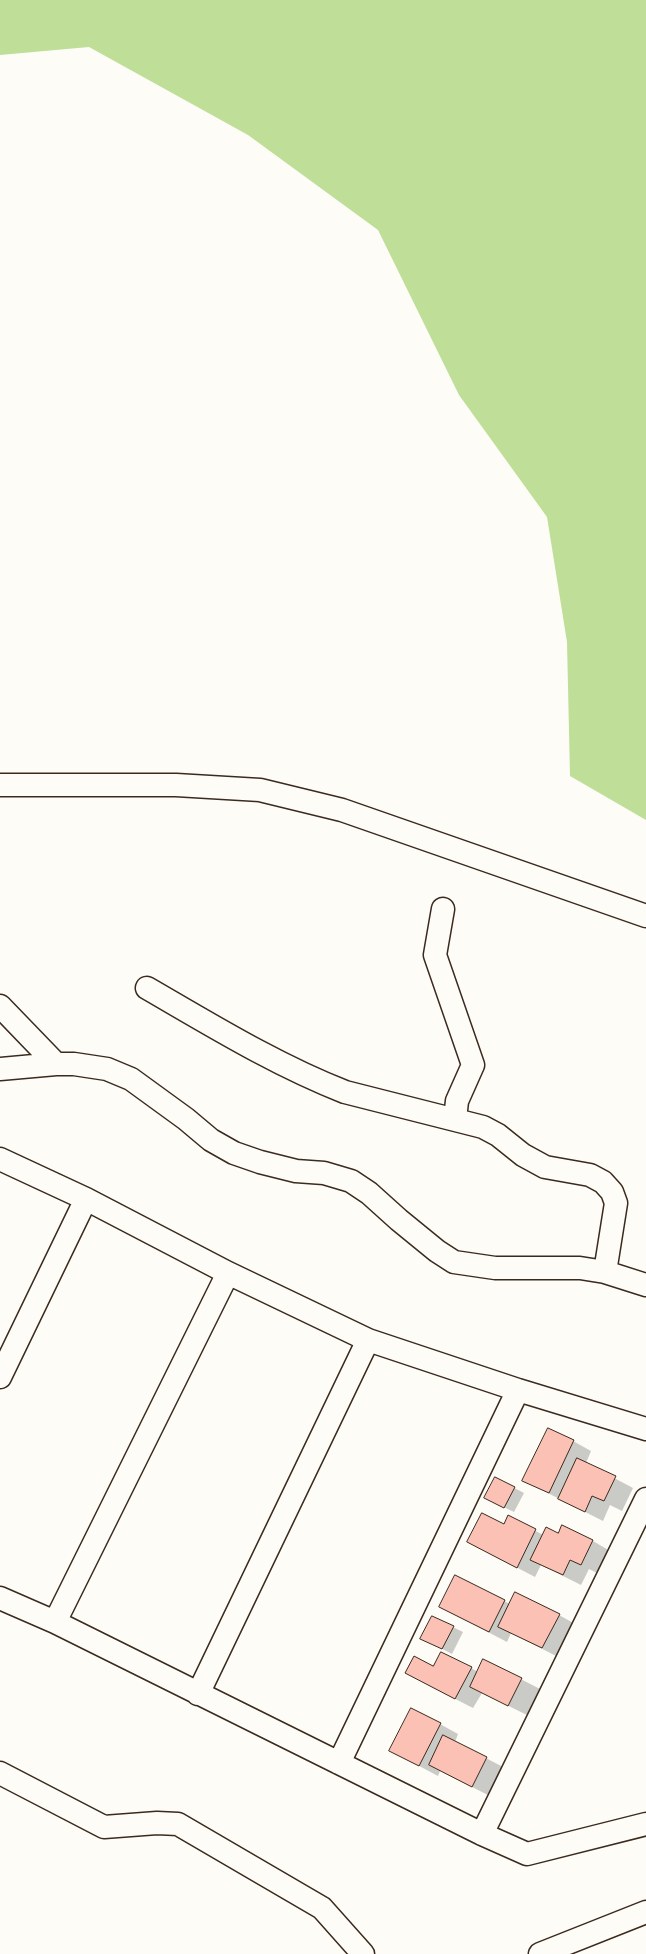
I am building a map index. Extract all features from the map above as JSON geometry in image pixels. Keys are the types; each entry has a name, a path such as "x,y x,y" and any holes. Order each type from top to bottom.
{"street":[{"path":"0,784 176,785 260,790 342,810 646,916"},
{"path":"443,909 435,955 473,1065 457,1101 455,1119"},
{"path":"147,988 247,1045 326,1084 345,1092 455,1119 488,1130 523,1155 545,1168 590,1175 603,1182 612,1192 616,1203 605,1272"},
{"path":"0,1006 56,1064"},
{"path":"0,1069 56,1064 74,1064 107,1069 130,1079 211,1140 234,1153 260,1162 296,1171 324,1173 351,1181 369,1193 437,1251 454,1262 495,1268 580,1268 605,1272 646,1285"},
{"path":"0,1159 86,1199 228,1273 368,1340 518,1390 646,1429"},
{"path":"0,1377 86,1199"},
{"path":"55,1622 228,1273"},
{"path":"198,1694 368,1340"},
{"path":"339,1763 518,1390"},
{"path":"482,1834 646,1499"},
{"path":"0,1598 55,1622 482,1834 527,1854 646,1824"},
{"path":"0,1773 104,1827 157,1823 178,1824 322,1908 363,1954"},
{"path":"540,1954 646,1912"}],"green space":[{"path":"0,0 646,0 646,820 570,776 567,642 547,517 459,395 378,230 248,135 89,47 0,55"}],"building":[{"path":"548,1428 574,1440 549,1493 522,1481"},
{"path":"577,1458 616,1476 604,1501 592,1496 585,1512 558,1499"},
{"path":"495,1477 515,1487 504,1508 484,1498"},
{"path":"482,1513 504,1524 508,1515 536,1529 517,1568 467,1542"},
{"path":"562,1525 593,1540 581,1565 570,1560 563,1575 530,1560 546,1527 558,1533"},
{"path":"455,1575 505,1600 489,1632 439,1607"},
{"path":"515,1592 560,1614 542,1648 498,1627"},
{"path":"432,1616 454,1626 442,1649 420,1639"},
{"path":"441,1652 472,1667 455,1699 405,1673 414,1656 433,1666"},
{"path":"483,1659 522,1678 508,1706 470,1687"},
{"path":"411,1708 441,1723 419,1766 389,1751"},
{"path":"443,1735 487,1757 472,1787 429,1765"}]}
